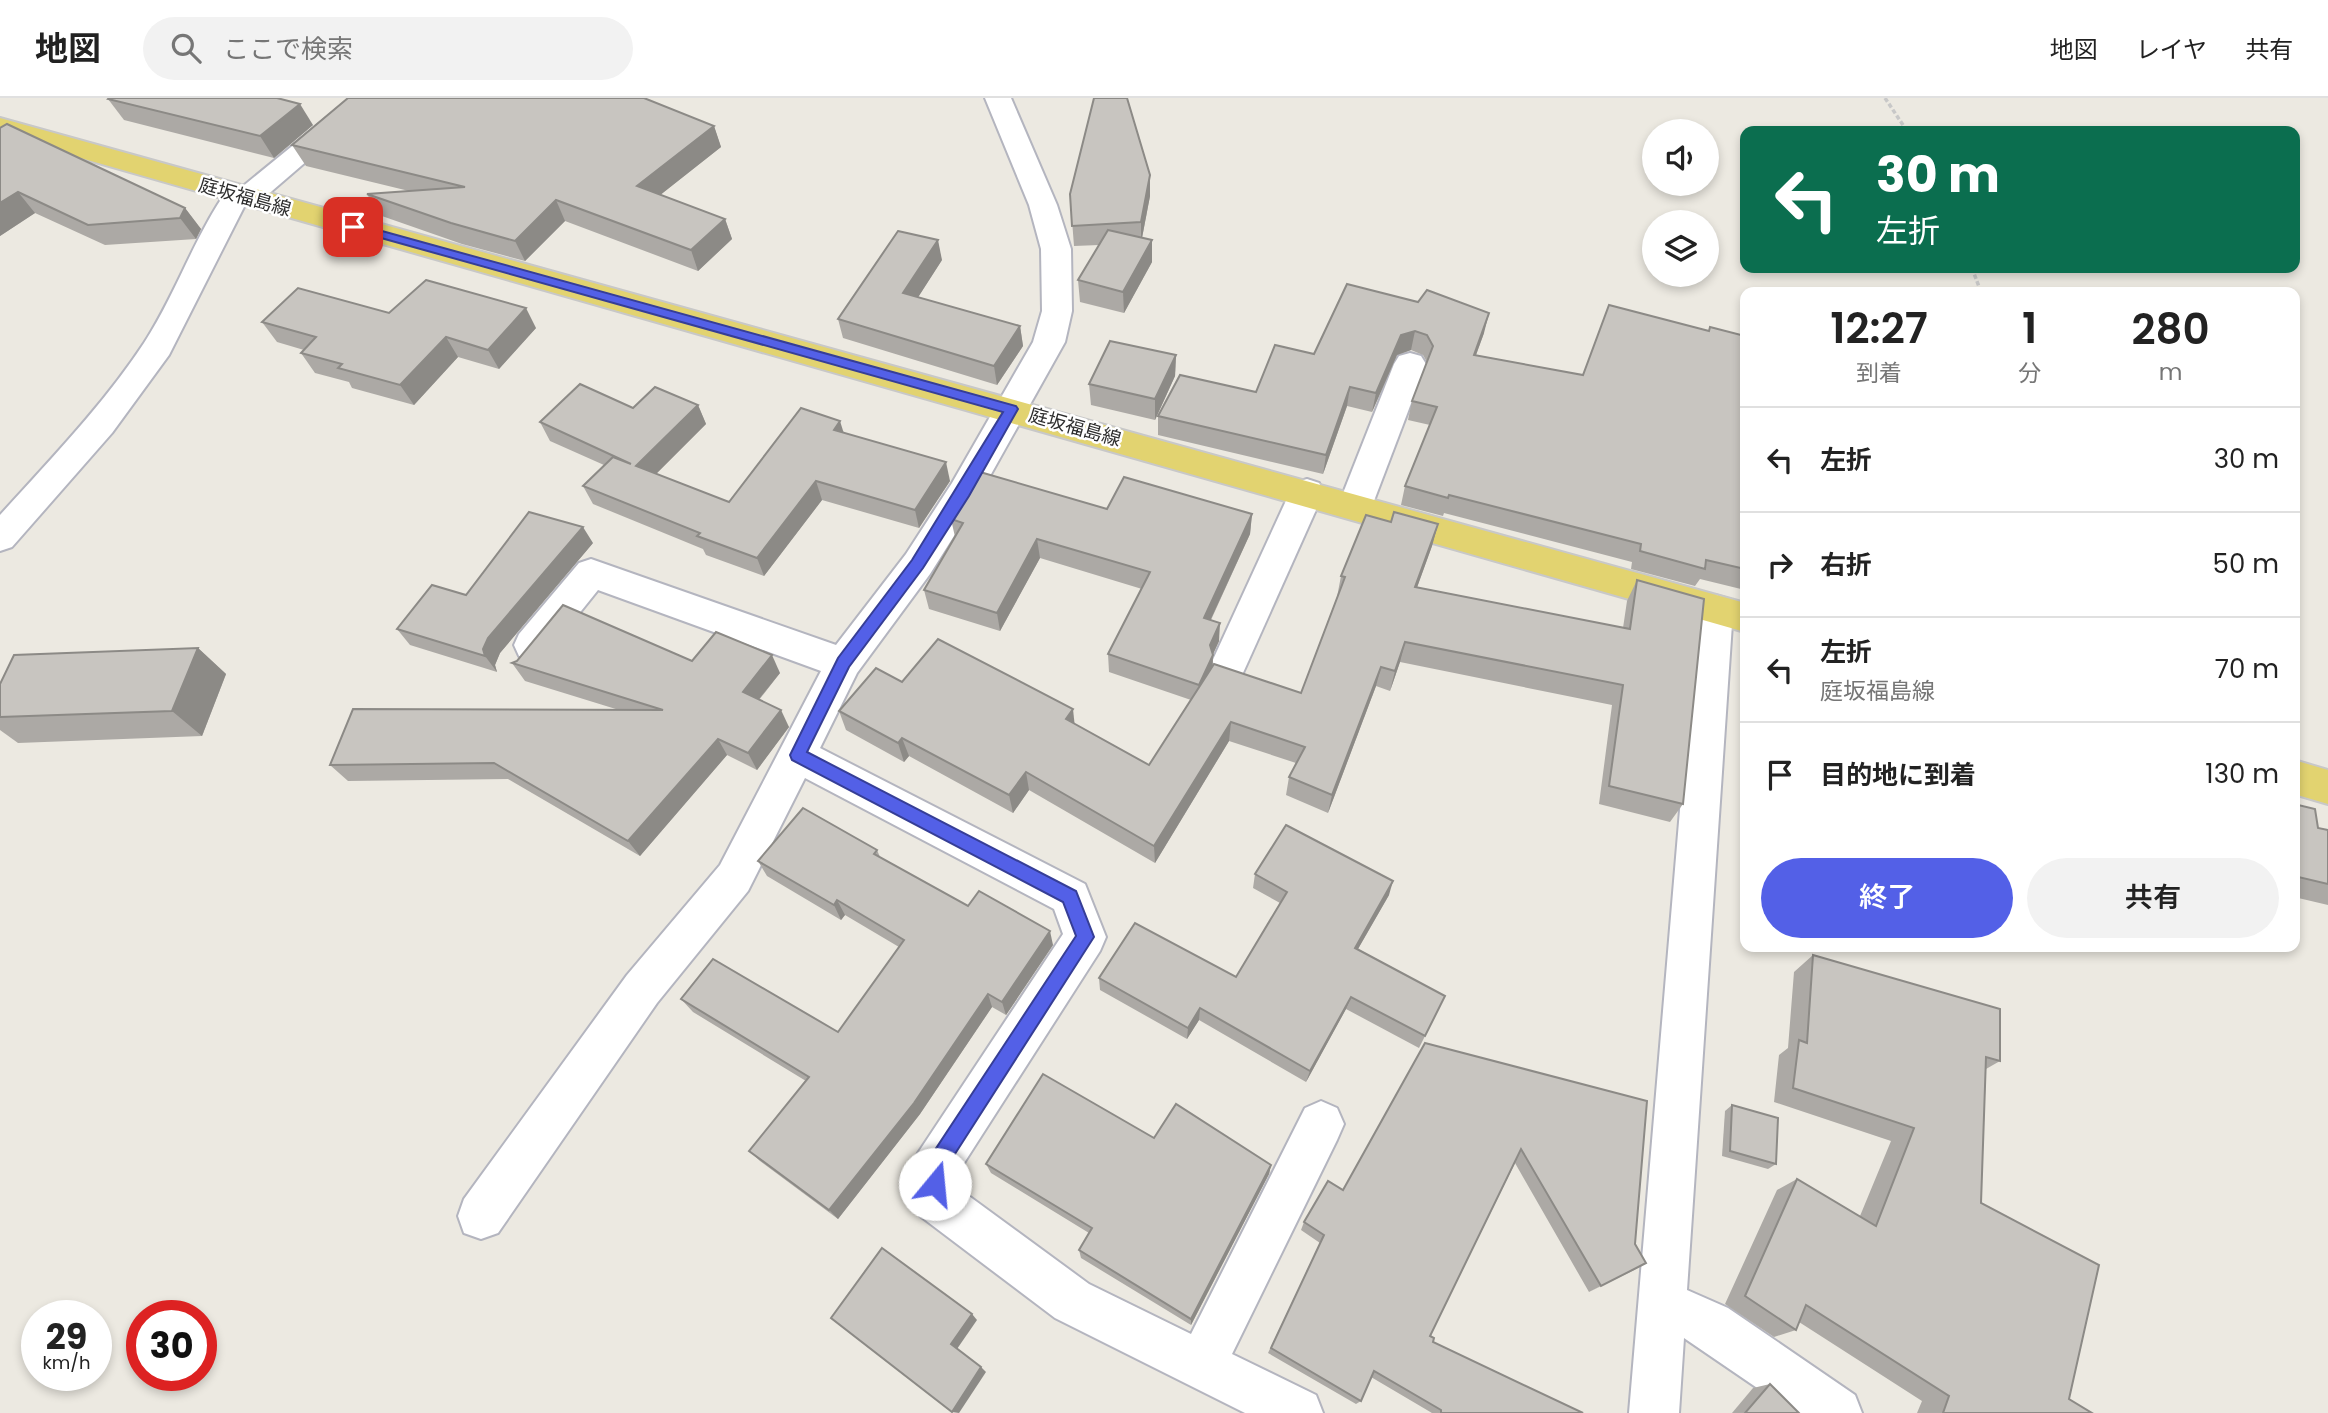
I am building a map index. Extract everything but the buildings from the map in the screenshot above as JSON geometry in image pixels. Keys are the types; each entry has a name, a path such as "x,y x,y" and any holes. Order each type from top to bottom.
{"main road":[{"name":"庭坂福島線","path":"0,126 1307,492 1730,614"},
{"path":"2300,779 2328,787"}],"street":[{"path":"0,538 100,425 158,347 224,215 243,196 368,98"},
{"path":"481,1216 642,989 734,878 844,663 918,564 964,492 1049,342 1057,311 1056,248 1043,205 998,98"},
{"path":"1355,506 1410,364"},
{"path":"1229,664 1307,492"},
{"path":"515,666 591,573 738,628 844,663"},
{"path":"1654,1413 1662,1303 1730,614"},
{"path":"798,755 1070,897 1085,937 934,1169 936,1200 1072,1301 1202,1363 1298,1413"},
{"path":"1202,1363 1321,1124"},
{"path":"1662,1303 1711,1325 1837,1413"}],"path":[{"path":"1885,98 1904,126"}],"route":[{"path":"353,227 1011,409 964,492 918,564 844,663 798,755 1070,897 1085,937 934,1169 935,1184"}]}
